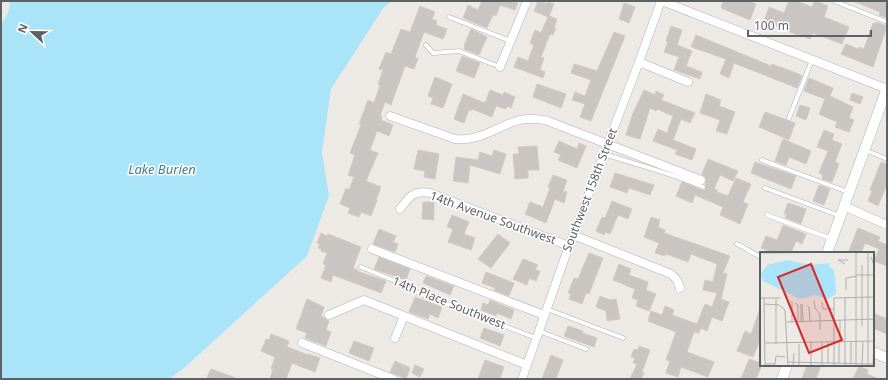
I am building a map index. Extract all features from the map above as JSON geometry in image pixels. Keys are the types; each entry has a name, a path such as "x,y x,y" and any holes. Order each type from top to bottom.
{"street":[{"path":"500,67 527,1"},
{"path":"661,1 887,89 827,252"},
{"name":"Southwest 158th Street","path":"525,378 527,365 545,312 661,1"},
{"path":"639,62 688,82"},
{"path":"390,116 455,139 462,140 481,136 520,120 545,120 608,143 702,183"},
{"name":"14th Avenue Southwest","path":"400,209 414,193 430,193 569,246"},
{"path":"844,206 887,225"},
{"name":"14th Avenue Southwest","path":"573,235 671,274 677,280 680,288"},
{"name":"14th Place Southwest","path":"372,249 545,312"},
{"path":"329,315 364,300 527,365"},
{"path":"395,338 404,316"},
{"path":"302,342 393,379"},
{"path":"874,352 887,358"},
{"path":"782,379 787,366"}],"lane":[{"path":"834,1 887,22"},
{"path":"449,17 511,41"},
{"path":"426,46 433,53 459,51 500,67"},
{"path":"789,118 812,60"},
{"path":"865,150 887,159"},
{"path":"604,154 702,183"},
{"path":"762,160 849,192"},
{"path":"765,188 840,217"},
{"path":"767,215 832,239"},
{"path":"737,244 747,248 760,257"},
{"name":"14th Place Southwest","path":"361,267 395,281 405,288 586,349"},
{"path":"545,312 623,338"}],"water":[{"name":"Lake Burien","path":"10,1 392,1 384,7 331,89 322,152 329,196 307,256 184,368 169,379 1,379 1,26 9,10"}],"building":[{"path":"482,1 514,1 518,3 515,10 500,5 496,16 493,15 487,28 463,18 468,5 478,10"},
{"path":"538,1 547,4 548,2 554,4 549,16 557,19 554,28 556,28 553,35 550,34 541,57 544,58 540,70 545,72 543,78 514,67 518,57 528,61 534,45 530,43 535,30 541,33 548,17 534,11"},
{"path":"723,1 750,1 756,4 750,20 721,8"},
{"path":"789,1 796,1 812,7 814,1 816,1 828,6 824,17 849,27 842,44 813,33 810,39 764,21 769,7 784,13"},
{"path":"853,1 887,1 887,18 879,15 880,12"},
{"path":"624,3 635,7 629,23 619,19"},
{"path":"420,6 435,12 432,19 437,21 436,25 447,29 443,39 424,32 415,57 418,59 414,69 405,66 391,105 385,102 380,116 382,117 381,120 393,125 389,136 377,131 370,150 378,153 366,181 381,187 371,216 361,212 359,217 348,213 350,208 340,204 346,188 349,190 354,177 348,175 355,155 350,153 361,125 359,124 368,100 374,103 383,70 379,69 386,52 391,54 401,29 410,32"},
{"path":"876,22 887,26 873,67 841,54 846,44 858,49 859,47 864,49 873,23 875,24"},
{"path":"671,26 682,30 677,45 692,51 686,66 702,72 700,79 674,70 679,57 664,52 668,42 666,41"},
{"path":"471,29 487,37 479,55 464,49"},
{"path":"614,32 625,36 591,121 580,117 585,104 572,100 575,92 585,96 591,80 571,73 574,64 597,71"},
{"path":"696,35 771,66 772,64 799,74 802,76 797,88 734,63 729,78 720,74 726,59 691,47"},
{"path":"462,56 480,63 474,78 456,71"},
{"path":"435,77 452,84 443,108 431,104 433,98 428,96"},
{"path":"809,78 833,88 830,96 853,107 849,118 854,120 849,132 835,127 837,122 819,114 825,99 804,91"},
{"path":"537,84 566,94 561,108 533,97"},
{"path":"490,90 503,95 504,92 515,97 511,108 507,106 506,109 496,106 492,117 472,109 471,111 469,110 464,123 454,119 463,94 485,103"},
{"path":"644,90 655,95 656,91 664,95 661,100 695,113 690,123 681,119 673,140 696,149 692,160 675,154 677,150 653,141 658,129 667,133 673,116 657,109 656,111 650,108 640,139 626,135 633,113"},
{"path":"852,93 863,97 860,104 850,100"},
{"path":"706,94 721,100 719,106 735,112 727,134 716,131 720,120 700,113"},
{"path":"800,105 810,108 806,120 796,116"},
{"path":"765,112 795,123 789,140 759,127"},
{"path":"824,130 834,134 832,140 842,144 835,162 839,164 832,182 822,179 823,175 819,173 828,151 817,147"},
{"path":"783,139 811,151 806,164 789,157 786,165 775,161"},
{"path":"559,141 577,149 579,143 586,146 577,168 558,160 561,155 554,152"},
{"path":"537,146 539,170 528,170 528,178 515,179 513,154 519,154 518,147"},
{"path":"418,150 439,154 435,179 424,177 425,171 414,169"},
{"path":"494,150 506,154 500,174 470,165 468,183 453,181 456,157 478,160 480,152 492,156"},
{"path":"708,159 738,171 733,181 720,175 714,189 717,190 717,192 728,196 736,178 751,184 743,202 748,204 740,224 720,215 723,207 695,195 692,203 676,196 682,182 705,190 706,179 702,174"},
{"path":"755,162 796,176 791,189 751,173"},
{"path":"881,162 887,164 887,184 878,206 868,201 872,191 870,190"},
{"path":"615,173 654,185 650,195 629,188 627,193 610,187"},
{"path":"553,175 567,180 563,191 567,192 564,203 555,199 546,223 525,214 530,202 543,207"},
{"path":"819,185 830,189 824,205 813,201"},
{"path":"612,201 632,209 628,219 618,215 610,234 605,232 604,235 596,231 602,217 605,218"},
{"path":"423,202 434,202 434,220 422,219"},
{"path":"788,203 806,209 801,224 785,218 787,214 784,214"},
{"path":"452,215 469,222 464,234 475,238 471,250 448,242 453,229 447,227"},
{"path":"651,217 660,220 658,227 665,230 664,233 730,256 723,273 727,274 721,299 729,302 722,321 712,317 707,331 701,328 699,333 694,332 687,352 714,362 708,377 681,367 678,377 666,373 670,361 666,360 676,332 648,321 651,311 662,315 665,306 674,310 672,315 697,324 705,304 712,307 717,293 703,290 705,280 713,282 717,264 691,254 688,262 666,254 665,256 655,253 659,243 644,237"},
{"path":"783,225 806,234 802,244 796,241 791,252 771,252 761,248 766,236 777,240"},
{"path":"858,228 880,237 878,241 887,245 887,266 874,261 879,249 865,243 861,252 848,252"},
{"path":"379,229 396,236 393,242 398,244 395,252 373,244"},
{"path":"321,233 327,236 328,234 361,247 353,268 358,270 357,271 386,281 381,293 333,275 331,282 321,278 326,265 323,264 327,253 318,248 320,244 317,243"},
{"path":"498,234 510,243 491,268 478,259"},
{"path":"589,253 603,258 589,294 586,293 582,304 569,299 571,294 568,293 574,278 578,279"},
{"path":"379,257 410,269 406,280 374,269"},
{"path":"523,259 538,265 535,270 540,271 536,281 529,278 527,285 513,279"},
{"path":"619,264 631,269 629,275 648,282 646,290 656,294 649,311 636,306 638,300 632,298 635,289 613,280"},
{"path":"486,272 514,283 509,296 482,283"},
{"path":"426,276 454,286 450,295 423,283"},
{"path":"600,296 610,300 616,299 620,319 607,321 606,311 596,307"},
{"path":"415,297 442,307 438,318 430,314 428,319 409,312"},
{"path":"307,299 324,307 321,316 329,321 326,330 331,332 326,346 305,338 307,333 296,329"},
{"path":"490,300 514,310 511,319 497,313 496,316 481,310 483,303 488,305"},
{"path":"760,309 760,340 753,357 737,351 745,331 751,334"},
{"path":"874,313 887,319 887,334 874,328"},
{"path":"568,326 597,338 594,347 564,336"},
{"path":"484,328 504,335 500,346 480,338"},
{"path":"271,334 289,341 287,347 320,358 315,372 292,363 286,379 270,379 273,369 271,369 275,357 261,351 266,339 269,340"},
{"path":"354,341 374,348 369,361 349,353"},
{"path":"639,346 650,350 642,372 644,373 641,379 630,379 637,364 633,363 635,358 631,357 634,349 638,350"},
{"path":"551,355 563,360 556,379 542,379"},
{"path":"749,359 760,363 760,366 762,366 756,379 741,379"},
{"path":"485,360 504,367 500,379 478,379"},
{"path":"395,361 410,368 406,379 390,372"},
{"path":"415,365 424,369 420,377 412,373"},
{"path":"807,366 821,366 816,379 802,379"},
{"path":"859,366 868,370 867,374 879,379 853,379"},
{"path":"211,369 236,379 213,379 207,377"}]}
